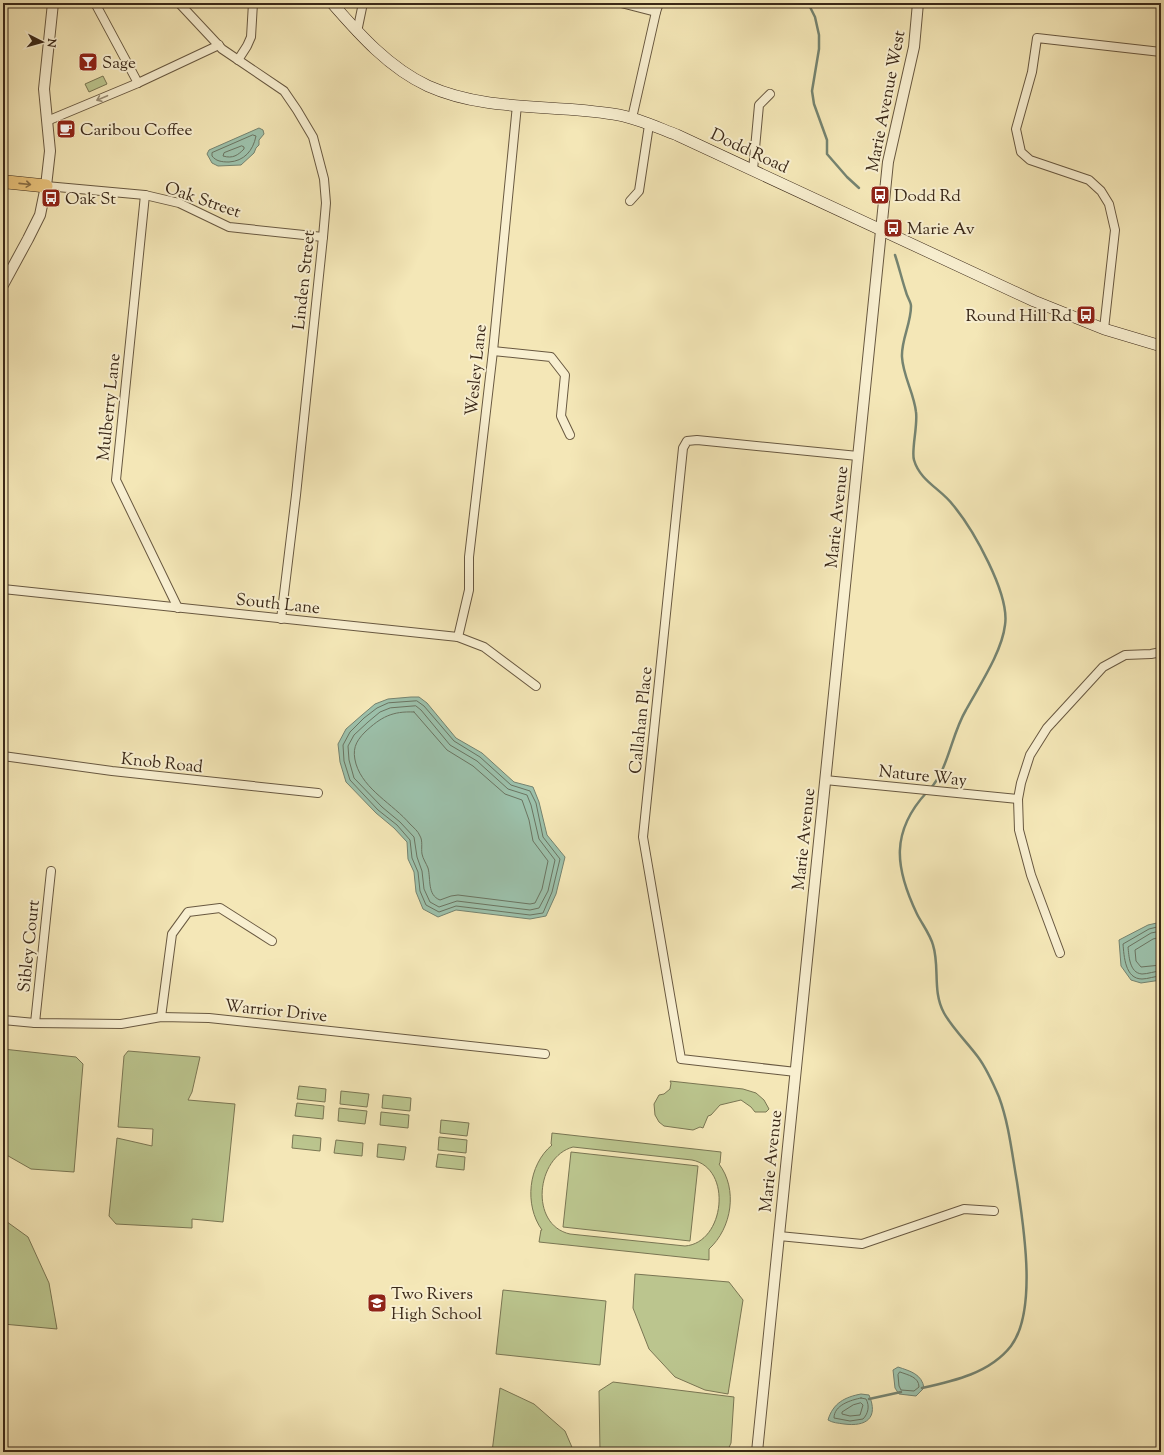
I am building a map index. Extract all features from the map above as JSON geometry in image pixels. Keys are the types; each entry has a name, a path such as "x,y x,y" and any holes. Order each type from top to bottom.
{"highway":[{"path":"3,183 7,182 46,186"}],"main road":[{"name":"Dodd Road","path":"332,3 357,32 391,64 427,86 470,100 518,106 615,114 650,124 753,170 1034,301 1104,329 1161,346"}],"street":[{"path":"3,285 40,215 46,186 50,151 44,89 53,3"},
{"path":"95,3 138,83"},
{"name":"Linden Street","path":"178,3 219,45 238,60 284,91 313,137 324,179 326,203 323,237 296,495 281,619"},
{"path":"238,60 251,37 253,3"},
{"path":"357,32 363,3"},
{"path":"622,3 656,12"},
{"path":"632,118 659,3"},
{"name":"Marie Avenue West","path":"881,229 888,162 914,47 918,3"},
{"path":"1104,329 1115,230 1109,204 1101,191 1089,180 1030,160 1021,152 1016,129 1032,72 1036,38 1161,52"},
{"path":"47,121 138,83 219,45"},
{"path":"753,170 759,105 770,94"},
{"name":"Wesley Lane","path":"458,637 469,590 469,558 493,351 518,106"},
{"path":"630,202 639,190 650,124"},
{"name":"Oak Street","path":"46,186 145,196 179,204 229,227 323,237"},
{"name":"Mulberry Lane","path":"145,196 116,480 178,608"},
{"name":"Marie Avenue","path":"757,1452 881,229"},
{"path":"493,351 551,357 565,375 561,416 570,435"},
{"name":"Callahan Place","path":"796,1072 681,1059 643,837 646,805 683,448 687,441 697,440 858,456"},
{"name":"South Lane","path":"3,589 458,637 484,647 536,686"},
{"path":"1060,954 1031,875 1019,830 1018,800 1021,782 1030,755 1047,728 1103,667 1125,655 1161,652"},
{"name":"Knob Road","path":"3,756 112,771 318,793"},
{"name":"Nature Way","path":"825,780 1018,800"},
{"name":"Sibley Court","path":"35,1023 51,871"},
{"path":"161,1017 172,934 188,912 220,908 272,941"},
{"name":"Warrior Drive","path":"3,1020 35,1023 121,1024 161,1017 209,1018 545,1054"},
{"path":"779,1236 862,1244 964,1209 994,1211"}],"shaded area":[{"path":"103,76 107,84 89,92 85,84"},
{"path":"3,1049 76,1057 83,1064 74,1172 31,1169 3,1153"},
{"path":"128,1051 200,1057 192,1092 188,1100 235,1104 223,1222 192,1219 192,1228 116,1224 109,1216 117,1138 152,1146 153,1129 118,1127 124,1056"},
{"path":"670,1081 743,1089 756,1093 764,1100 769,1109 766,1112 755,1112 741,1100 720,1105 711,1115 708,1116 703,1128 700,1127 693,1130 664,1126 659,1122 655,1115 654,1104 659,1095 664,1094 670,1089"},
{"path":"299,1086 326,1089 325,1102 297,1099"},
{"path":"341,1091 369,1094 367,1107 340,1104"},
{"path":"383,1095 411,1098 410,1111 382,1108"},
{"path":"297,1103 324,1106 323,1119 295,1116"},
{"path":"339,1108 367,1111 365,1124 338,1121"},
{"path":"381,1112 409,1115 408,1128 380,1125"},
{"path":"441,1120 469,1123 467,1136 440,1133"},
{"path":"552,1133 721,1152 719,1164 729,1185 730,1208 723,1230 709,1249 709,1260 539,1242 542,1230 536,1220 533,1209 531,1186 538,1163 544,1153 552,1145","holes":["573,1147 692,1160 705,1166 714,1176 718,1190 719,1205 716,1220 709,1232 698,1242 685,1246 570,1234 557,1228 548,1218 543,1205 542,1191 545,1177 551,1164 561,1153"]},
{"path":"293,1135 321,1138 320,1151 292,1148"},
{"path":"439,1137 467,1140 466,1153 438,1150"},
{"path":"336,1140 363,1143 362,1156 334,1153"},
{"path":"378,1144 406,1147 404,1160 377,1157"},
{"path":"571,1152 698,1166 690,1241 563,1227"},
{"path":"438,1154 465,1157 464,1170 436,1167"},
{"path":"3,1219 28,1237 49,1283 57,1329 3,1324"},
{"path":"635,1274 729,1282 743,1300 728,1394 705,1390 675,1377 649,1349 633,1308"},
{"path":"503,1290 606,1301 600,1365 496,1354"},
{"path":"613,1382 734,1397 731,1443 727,1452 600,1452 599,1391"},
{"path":"500,1388 534,1404 565,1431 574,1452 492,1452"}],"water":[{"path":"259,128 263,130 264,134 259,140 259,145 254,153 241,165 218,166 212,163 207,154 209,150"},
{"path":"419,697 427,703 456,738 482,753 514,782 533,787 539,802 547,835 565,857 556,894 546,916 530,919 456,910 438,917 423,909 416,892 414,872 408,859 407,842 346,782 340,762 338,744 346,729 375,704 388,699"},
{"path":"1161,922 1161,980 1141,983 1131,980 1121,966 1119,940 1148,925"},
{"path":"898,1367 915,1374 921,1379 924,1388 916,1396 899,1394 895,1388 893,1370"},
{"path":"861,1394 869,1395 872,1403 871,1415 868,1419 859,1424 852,1425 836,1423 828,1420 836,1405 845,1399"}],"waterway":[{"path":"808,3 815,17 819,35 819,49 812,91 814,104 827,140 827,154 859,188"},
{"path":"895,255 911,306 911,313 903,344 902,357 904,371 916,412 913,451 914,460 921,474 948,499 980,545 996,580 1005,612 1003,635 995,657 961,720 942,771 930,789"},
{"path":"922,1388 959,1379 993,1363 1002,1355 1011,1346 1019,1330 1024,1311 1026,1289 1025,1242 1010,1139 1002,1107 990,1076 984,1066 974,1051 952,1025 940,1005 933,945 910,897 904,881 901,866 900,851 902,836 907,821 915,807 927,792"},
{"path":"869,1399 901,1392"}],"place":[{"name":"Sage","path":"88,62"},
{"name":"Caribou Coffee","path":"66,129"},
{"name":"Dodd Rd","path":"880,195"},
{"name":"Oak St","path":"51,198"},
{"name":"Marie Av","path":"893,228"},
{"name":"Round Hill Rd","path":"1086,315"},
{"name":"Two Rivers High School","path":"377,1303"}]}
